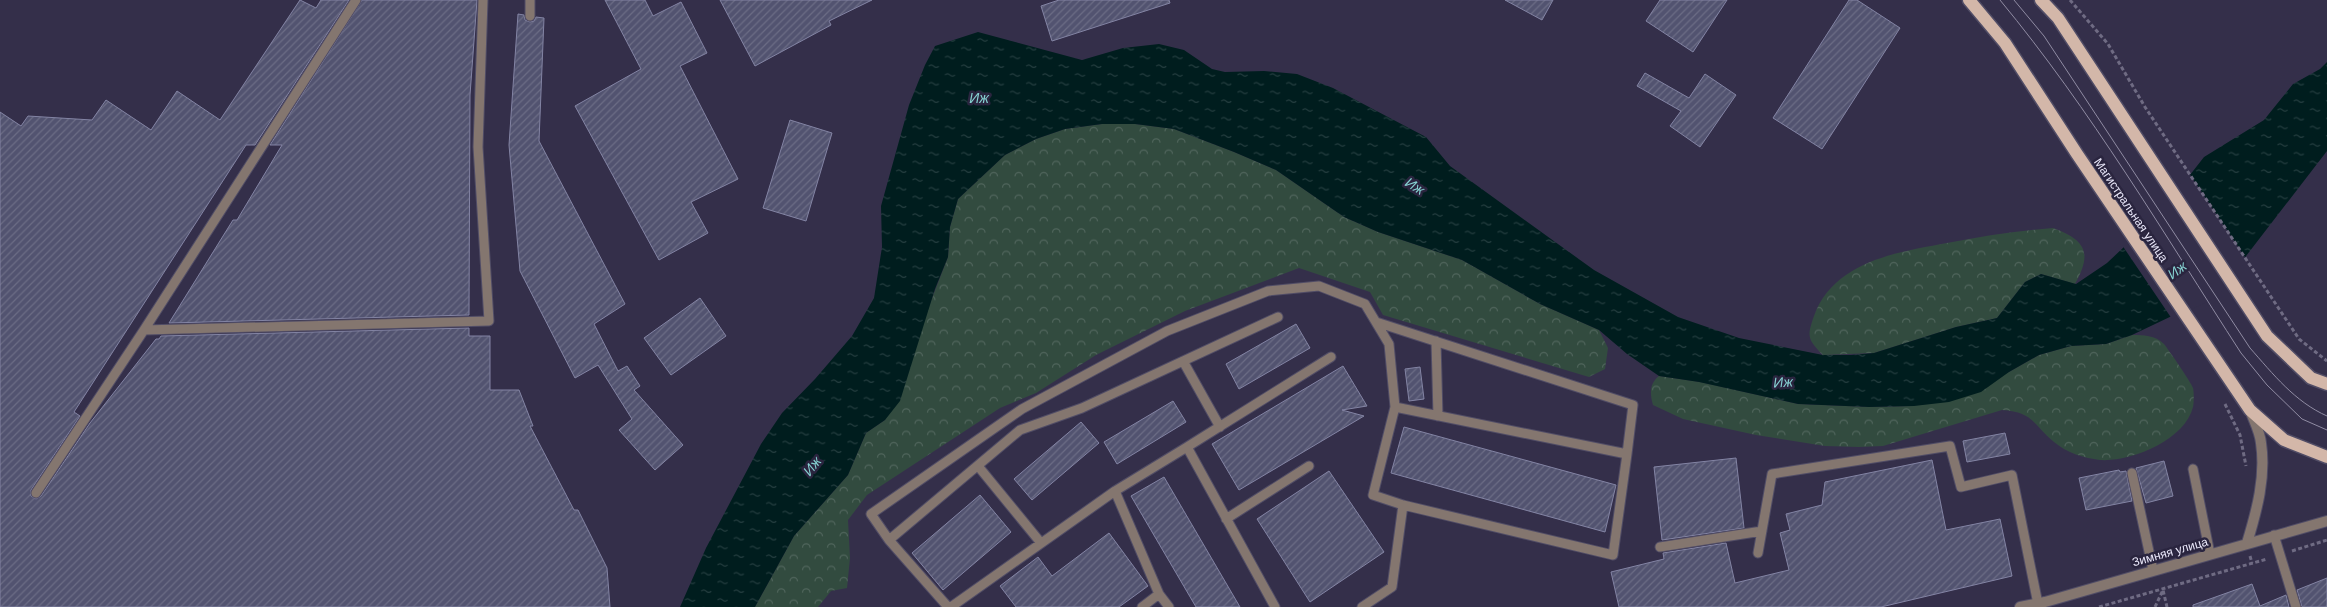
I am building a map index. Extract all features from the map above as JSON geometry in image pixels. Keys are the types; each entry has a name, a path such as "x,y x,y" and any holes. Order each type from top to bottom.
{"main road":[{"name":"Магистральная улица","path":"1969,0 1977,7 2005,43 2077,154 2250,410 2284,440 2327,457"},
{"path":"2041,0 2058,18 2267,336 2311,378 2327,384"}],"street":[{"path":"2248,543 2257,510 2262,474 2261,442 2250,410"},
{"name":"Зимняя улица","path":"2020,607 2044,604 2153,570 2327,521"}],"lane":[{"path":"36,493 144,330 356,0"},
{"path":"144,330 489,321 478,147 483,0"},
{"path":"530,0 530,16"},
{"path":"1331,357 1115,491 950,607 889,540 871,514 1022,409 1167,331 1268,291 1320,286 1365,304 1389,344 1396,407 1373,495 1404,505 1613,555 1633,405 1376,322"},
{"path":"889,540 1020,430 1082,408 1278,317"},
{"path":"1436,341 1438,416"},
{"path":"1183,361 1220,426"},
{"path":"1396,407 1627,454"},
{"path":"1758,553 1772,474 1950,446 1961,487 2012,475 2044,604"},
{"path":"1187,447 1275,607"},
{"path":"978,466 1042,543"},
{"path":"1226,518 1309,466"},
{"path":"2193,469 2210,554"},
{"path":"2132,473 2153,570"},
{"path":"1115,491 1159,594 1169,607"},
{"path":"1362,607 1392,587 1404,505"},
{"path":"1660,547 1762,531"},
{"path":"2274,535 2296,607"},
{"path":"1142,607 1159,594"}],"path":[{"path":"2070,0 2108,44 2145,107 2299,339 2327,361"},
{"path":"2223,400 2240,435 2248,474"},
{"path":"2099,607 2164,590 2327,540"},
{"path":"2156,607 2164,590"},
{"path":"2164,590 2167,607"}],"green space":[{"path":"1102,124 1135,124 1174,129 1276,170 1344,217 1378,232 1462,260 1540,304 1599,330 1608,348 1605,369 1589,377 1383,315 1370,292 1299,268 1185,311 1096,355 1036,393 1000,408 867,495 848,520 850,558 847,588 831,591 818,607 755,607 794,536 848,475 866,433 885,420 948,257 950,227 958,199 1005,155 1036,139 1065,129"},
{"path":"2053,228 2072,237 2083,248 2084,263 2075,284 2041,274 2025,282 1997,318 1956,327 1874,353 1823,355 1811,341 1812,323 1823,297 1836,283 1852,271 1870,262 1928,246 2000,234"},
{"path":"2132,335 2153,337 2164,344 2193,388 2193,405 2188,419 2168,439 2141,453 2113,460 2094,459 2070,452 2054,442 2032,420 2021,413 2013,411 2002,410 1883,446 1825,446 1756,435 1683,419 1653,405 1651,397 1653,382 1659,376 1700,382 1798,404 1869,407 1914,406 2009,372 2039,355 2071,346 2106,344"}],"water":[{"name":"Иж","path":"978,32 1082,60 1123,48 1159,44 1184,50 1212,69 1225,72 1264,71 1297,74 1333,88 1426,137 1450,166 1594,270 1678,317 1739,338 1823,355 1874,353 1956,327 1997,318 2025,282 2041,274 2076,284 2107,263 2161,212 2204,157 2264,120 2293,84 2320,69 2327,62 2327,151 2216,295 2132,335 2106,344 2071,346 2039,355 2009,372 1981,392 1949,402 1914,406 1869,407 1798,404 1699,382 1659,376 1627,354 1599,330 1540,304 1462,260 1378,232 1344,217 1276,170 1234,152 1174,129 1135,124 1102,124 1065,129 1036,139 1005,155 958,199 950,227 948,257 935,289 900,401 885,420 866,433 848,475 794,536 755,607 680,607 706,548 761,444 782,413 815,379 852,336 874,298 882,247 881,206 909,105 925,65 935,46"}],"pier":[{"path":"2189,173 2247,260 2217,297 2172,319 2122,245 2159,210"}],"building":[{"path":"300,0 316,8 321,0 349,0 255,145 246,145 74,412 80,416 31,490 31,496 36,499 41,496 90,423 156,339 159,339 161,336 469,328 469,336 490,336 490,390 519,390 533,426 530,426 574,510 578,510 607,568 610,607 0,607 0,112 21,126 28,116 92,120 106,100 151,130 177,91 220,120"},
{"path":"362,0 477,0 470,95 469,315 169,323 233,220 237,220 282,145 270,145"},
{"path":"605,0 645,0 653,16 681,2 707,53 680,66 738,179 691,202 708,233 659,260 575,106 641,69"},
{"path":"720,0 872,0 829,21 831,25 755,66"},
{"path":"1059,0 1169,0 1170,3 1052,41 1041,6"},
{"path":"1505,0 1553,0 1542,20"},
{"path":"1660,0 1727,0 1693,52 1646,21"},
{"path":"1849,0 1857,0 1900,28 1822,149 1773,118"},
{"path":"518,14 524,15 525,20 530,22 534,21 536,17 544,18 539,141 625,304 594,324 618,371 627,366 640,386 634,390 683,445 655,470 619,430 632,419 598,365 575,378 520,271 509,145"},
{"path":"1645,73 1689,98 1705,74 1736,95 1700,147 1670,126 1681,111 1637,86"},
{"path":"790,120 832,133 806,221 763,208"},
{"path":"700,298 726,336 671,375 644,338"},
{"path":"1296,324 1310,348 1239,389 1226,364"},
{"path":"1343,366 1367,406 1342,410 1364,416 1239,490 1212,444"},
{"path":"1420,367 1424,399 1409,401 1405,369"},
{"path":"1173,401 1186,422 1117,464 1104,442"},
{"path":"1081,422 1099,443 1032,500 1014,479"},
{"path":"1404,427 1616,485 1605,532 1391,473"},
{"path":"2005,433 2010,454 1967,462 1963,441"},
{"path":"1736,458 1744,528 1662,540 1654,467"},
{"path":"1932,460 1946,530 2000,519 2012,576 1881,607 1619,607 1611,572 1664,559 1663,553 1726,543 1735,583 1789,570 1780,533 1790,530 1786,514 1822,505 1825,482"},
{"path":"2164,461 2173,496 2146,503 2136,468"},
{"path":"2119,470 2120,472 2126,471 2132,501 2086,510 2079,478"},
{"path":"1329,471 1384,552 1310,602 1257,519"},
{"path":"1164,477 1240,607 1196,607 1131,496"},
{"path":"980,495 1011,532 943,590 912,553"},
{"path":"1109,533 1148,586 1119,607 1016,607 1000,586 1038,557 1052,576"},
{"path":"2327,578 2327,607 2302,607 2297,590"},
{"path":"2252,584 2260,606 2286,595 2289,607 2193,607 2193,605"}],"tram line":[{"path":"2000,0 2096,129 2241,353 2267,385 2302,419 2327,430"},
{"path":"2014,0 2044,36 2250,348 2295,395 2315,410 2327,416"}]}
